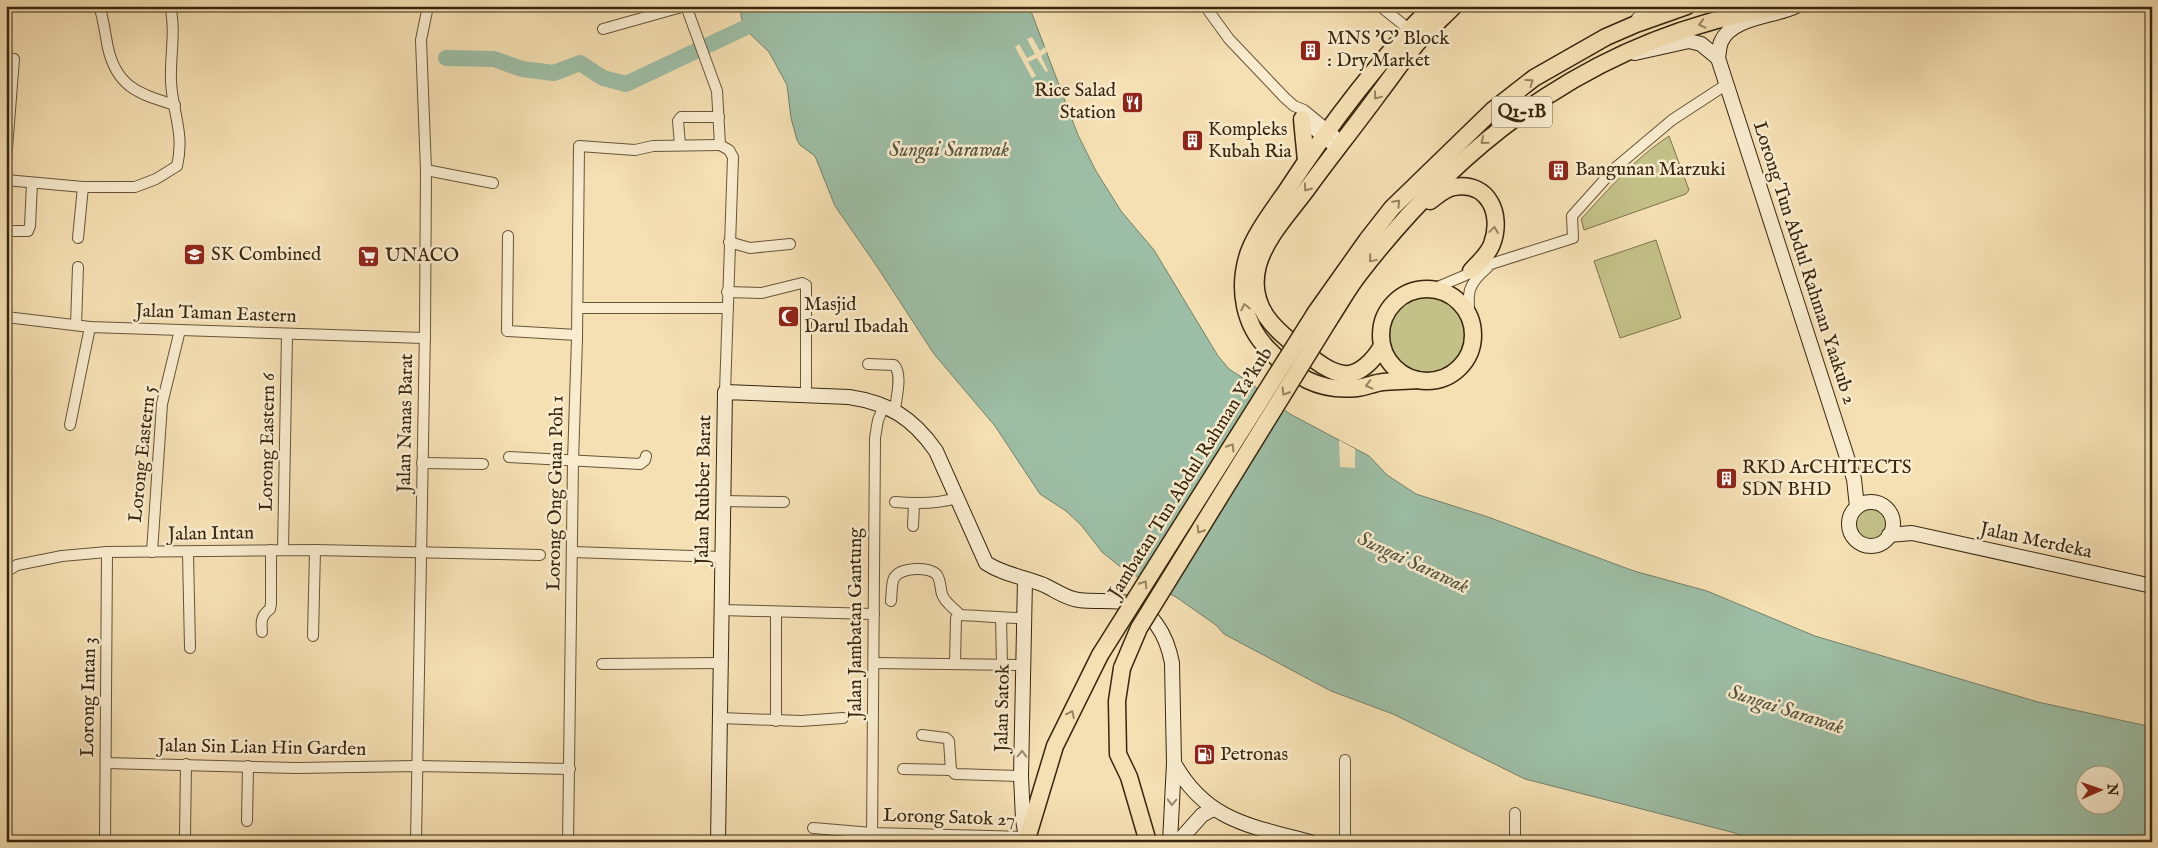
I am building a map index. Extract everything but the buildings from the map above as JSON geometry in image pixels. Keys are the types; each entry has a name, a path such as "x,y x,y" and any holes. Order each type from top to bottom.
{"main road":[{"path":"1382,346 1375,358 1359,370 1345,374 1321,365 1281,335 1264,314 1258,300 1256,286 1258,266 1268,243 1339,145 1418,42 1454,6"},
{"path":"1322,316 1367,240 1392,208 1493,110 1534,78 1606,37 1686,6"},
{"name":"Q1-1B","path":"1322,316 1424,197 1469,154 1512,119 1564,86 1623,54 1685,28 1784,6"},
{"path":"1623,54 1640,53 1690,41 1701,44 1718,58 1721,42 1729,30 1741,23 1783,13 1796,6"},
{"path":"1312,122 1328,119 1342,112 1426,9"},
{"name":"Lorong Tun Abdul Rahman Yaakub 2","path":"1718,58 1854,480"},
{"path":"1312,122 1306,161 1266,221 1247,257 1243,280 1244,308 1262,343 1301,378 1329,388 1359,388 1382,382 1426,381 1444,378 1463,363 1468,356 1472,339 1470,319 1466,310 1457,299 1443,291 1424,289 1406,294 1392,303 1380,328 1385,355 1401,373 1417,380"},
{"path":"1306,161 1312,122"},
{"path":"1403,222 1439,194 1452,187 1476,188 1487,197 1496,219 1491,245 1484,257 1470,271"},
{"name":"Jambatan Tun Abdul Rahman Ya'kub","path":"1026,839 1055,746 1100,655 1322,316"},
{"name":"Jambatan Tun Abdul Rahman Ya'kub","path":"1138,842 1124,790 1118,754 1117,701 1122,668 1139,628 1322,316"},
{"path":"725,392 857,398 889,408 910,420 927,438 940,458 986,563 995,569 1042,584 1078,600 1124,602 1140,609 1154,621 1163,633 1169,647 1172,663 1174,763 1170,842"},
{"name":"Jalan Rubber Barat","path":"718,842 725,392"},
{"path":"1854,480 1874,503 1886,509 1892,520 1912,533"},
{"path":"1854,480 1857,507"},
{"path":"1874,503 1864,503 1853,510 1849,520 1850,532 1854,539 1860,543 1874,546 1881,544 1890,535 1892,520"},
{"path":"1890,535 1912,533"},
{"name":"Jalan Merdeka","path":"1912,533 2152,586"},
{"name":"Jalan Satok","path":"1025,580 1021,776 1026,839"},
{"path":"1118,754 1129,778 1148,842"},
{"path":"1174,763 1182,778 1213,809 1257,827 1310,842"},
{"path":"1178,842 1202,815 1213,809"}],"street":[{"path":"100,6 108,50 117,75 133,90 175,105"},
{"path":"6,180 83,187 135,187 177,166 180,151 171,82 172,28 170,6"},
{"name":"Jalan Nanas Barat","path":"416,842 425,338 426,170 421,40 428,6"},
{"path":"603,29 686,6 717,91 719,117 720,145 680,145 678,121 681,117 719,117"},
{"path":"1205,6 1229,39 1312,122 1339,145"},
{"path":"1380,6 1410,30"},
{"path":"1636,24 1638,17 1656,6"},
{"path":"6,161 14,59"},
{"path":"1433,289 1494,262 1573,238 1572,216 1615,168 1672,120 1727,84"},
{"name":"Lorong Ong Guan Poh 1","path":"568,842 573,461 578,335 579,146 635,150 653,146 680,145"},
{"name":"Jalan Rubber Barat","path":"720,145 729,150 732,157 725,392"},
{"path":"426,170 493,183"},
{"path":"6,231 28,231 30,226 32,183"},
{"path":"78,238 83,187"},
{"path":"508,236 507,331 578,335"},
{"path":"728,242 750,248 790,244"},
{"path":"1470,319 1468,297 1470,288 1475,278 1494,262"},
{"path":"76,325 78,267"},
{"path":"727,292 755,294 802,283 806,285 806,395"},
{"path":"578,308 728,308"},
{"name":"Jalan Taman Eastern","path":"6,317 90,327 425,338"},
{"path":"70,425 90,327"},
{"name":"Lorong Eastern 5","path":"152,552 162,404 180,330"},
{"name":"Lorong Eastern 6","path":"283,550 288,335"},
{"name":"Jalan Jambatan Gantung","path":"868,364 894,365 897,368 898,374 889,408 878,420 875,438 872,837"},
{"path":"509,457 640,464 644,463 646,456"},
{"path":"422,463 483,464"},
{"path":"895,502 914,504 946,502 957,498"},
{"path":"723,501 784,502"},
{"path":"913,526 914,504"},
{"path":"262,632 261,619 263,614 270,609 271,604 271,550"},
{"path":"313,636 315,550"},
{"name":"Jalan Intan","path":"6,572 16,565 62,556 108,552 315,550 540,555"},
{"name":"Lorong Intan 3","path":"105,842 108,552"},
{"path":"188,552 190,648"},
{"path":"572,552 722,557"},
{"path":"891,601 894,579 898,572 904,570 928,570 936,574 940,581 942,596 960,615 1024,618"},
{"path":"721,610 874,614"},
{"path":"776,612 776,721"},
{"path":"955,664 956,618 960,615"},
{"path":"1001,618 1002,665"},
{"path":"602,664 720,663"},
{"path":"874,663 1024,665"},
{"path":"720,718 776,721 843,718"},
{"path":"922,734 946,738 949,741 951,770"},
{"path":"1345,760 1345,842"},
{"name":"Jalan Sin Lian Hin Garden","path":"106,763 570,769"},
{"path":"185,835 186,764"},
{"path":"247,821 248,766"},
{"path":"903,769 951,770 955,774 1021,776"},
{"path":"1515,813 1515,842"},
{"name":"Lorong Satok 27","path":"813,828 872,837 1004,837 1026,839"}],"shaded area":[{"path":"1669,136 1689,190 1686,194 1584,230 1581,219 1633,164"},
{"path":"1656,240 1681,318 1620,338 1594,261"},
{"path":"1427,296 1441,299 1454,307 1462,320 1465,334 1462,348 1454,361 1441,369 1427,372 1413,369 1400,361 1392,348 1389,334 1392,320 1400,307 1413,299"},
{"path":"1871,505 1884,511 1890,524 1884,537 1871,543 1858,537 1852,524 1858,511"}],"water":[{"name":"Sungai Sarawak","path":"741,6 1029,6 1078,135 1096,171 1121,211 1154,250 1218,356 1229,369 1290,414 1369,456 1387,475 1416,494 1488,517 1634,571 1707,591 1815,636 2038,702 2152,727 2152,842 1753,842 1735,833 1525,779 1393,714 1331,691 1224,634 1216,625 1176,597 1123,569 1102,552 1081,525 1066,511 1040,494 995,426 934,354 835,206 815,156 800,145 797,140 791,118 787,85 769,52 744,28"}],"pier":[{"path":"1032,37 1040,51 1045,47 1047,52 1041,56 1048,71 1046,72 1037,58 1028,62 1036,76 1032,78 1015,47 1019,44 1027,58 1035,54 1027,39"},
{"path":"1339,440 1355,449 1355,468 1340,467"}],"waterway":[{"path":"446,58 494,59 522,69 554,73 580,63 603,78 626,84 791,6"}],"place":[{"name":"MNS 'C' Block : Dry Market","path":"1311,50"},
{"name":"Rice Salad Station","path":"1132,102"},
{"name":"Kompleks Kubah Ria","path":"1192,141"},
{"name":"Bangunan Marzuki","path":"1559,170"},
{"name":"SK Combined","path":"195,255"},
{"name":"UNACO","path":"369,256"},
{"name":"Masjid Darul Ibadah","path":"788,316"},
{"name":"RKD ArCHITECTS SDN BHD","path":"1726,479"},
{"name":"Petronas","path":"1204,755"}]}
